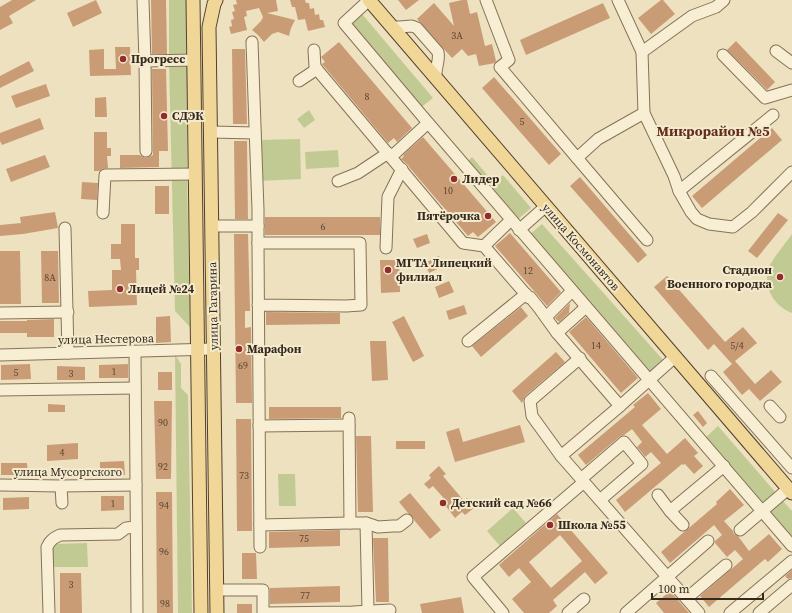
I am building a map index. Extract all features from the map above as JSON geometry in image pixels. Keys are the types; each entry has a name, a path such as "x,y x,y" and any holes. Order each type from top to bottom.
{"main road":[{"name":"улица Гагарина","path":"193,0 201,613"},
{"name":"улица Гагарина","path":"216,0 209,27 217,613"},
{"name":"улица Космонавтов","path":"369,0 790,491"}],"street":[{"path":"143,0 146,151"},
{"path":"369,0 344,23 519,230 792,546"},
{"path":"486,0 509,60 500,67 647,240"},
{"path":"618,0 642,52 644,112 674,176 678,191 697,219 709,224 733,227 762,202 792,172"},
{"path":"642,52 692,16 716,7 724,0"},
{"path":"392,27 412,26 418,28 438,52 439,56 436,68 436,78"},
{"path":"252,42 258,226 260,547"},
{"path":"314,50 315,67 463,243 484,246 539,308 557,332 620,406"},
{"path":"776,51 792,63"},
{"path":"723,55 764,98 792,90"},
{"path":"145,61 194,60"},
{"path":"299,80 317,69"},
{"path":"577,158 598,139 644,112"},
{"path":"678,191 773,115"},
{"path":"338,181 358,173 389,155 428,123"},
{"path":"211,132 255,132"},
{"path":"386,248 388,197 402,169"},
{"path":"103,213 105,175 195,174"},
{"path":"519,230 546,206"},
{"path":"484,246 511,220"},
{"path":"212,226 258,226"},
{"path":"64,228 68,312 68,353"},
{"path":"258,243 360,243 361,297 361,305 258,305"},
{"path":"546,317 572,291"},
{"path":"468,341 526,294"},
{"path":"557,332 586,307"},
{"path":"0,313 68,312"},
{"name":"улица Нестерова","path":"0,355 213,349"},
{"path":"135,352 137,613"},
{"path":"561,456 675,357"},
{"path":"580,358 530,401 532,416 561,456 700,613"},
{"path":"711,376 792,468"},
{"path":"0,390 135,388"},
{"path":"770,406 780,417"},
{"path":"259,426 349,422 350,523"},
{"path":"503,613 473,577 624,442 642,464 600,500"},
{"path":"670,511 724,466"},
{"name":"улица Мусоргского","path":"0,485 61,486 136,484"},
{"path":"61,486 62,503"},
{"path":"740,530 762,511 790,491"},
{"path":"658,496 682,525"},
{"path":"260,525 366,523 378,527 399,526 407,520"},
{"path":"366,523 368,610"},
{"path":"49,613 47,547 53,539 60,535 118,534 126,528 136,527"},
{"path":"626,613 708,541"},
{"path":"730,613 792,561"},
{"path":"687,598 726,565"},
{"path":"759,613 792,585"},
{"path":"761,587 773,601"},
{"path":"217,590 262,590 263,613 390,610"},
{"path":"568,613 584,600"},
{"path":"744,601 755,613"}],"green space":[{"path":"169,0 186,0 186,56 169,56"},
{"path":"362,14 433,98 420,108 349,24"},
{"path":"187,60 187,175 190,327 175,311 169,61"},
{"path":"309,110 315,120 304,128 297,119"},
{"path":"300,139 301,179 259,181 258,140"},
{"path":"338,150 339,167 306,169 305,152"},
{"path":"472,157 494,183 503,175 531,208 516,221 466,163"},
{"path":"542,224 664,361 651,374 529,235"},
{"name":"Стадион Военного городка","path":"792,234 792,313 782,307 774,299 767,283 767,277 770,265"},
{"path":"175,355 181,364 181,388 188,395 192,613 178,613"},
{"path":"718,426 777,494 764,505 705,438"},
{"path":"278,474 295,474 296,506 279,506"},
{"path":"781,499 792,511 792,538 768,510"},
{"path":"513,508 526,523 500,546 487,531"},
{"path":"87,543 88,567 50,567 51,549 57,544"}],"building":[{"path":"12,0 36,0 9,16 13,23 0,30 0,7"},
{"path":"96,0 102,13 73,27 67,13"},
{"path":"151,0 166,0 167,54 152,54"},
{"path":"236,0 276,0 278,11 267,13 295,20 289,36 278,32 272,34 264,42 252,30 263,17 259,8 246,11 247,16 244,17 247,30 231,34 229,27 232,26 231,20 234,19 232,12 235,11 233,5 237,4"},
{"path":"290,0 305,0 306,3 309,3 310,9 314,8 315,15 319,14 320,20 323,20 325,27 308,31 305,19 298,20 295,7 292,7"},
{"path":"398,0 419,0 406,10"},
{"path":"467,0 470,14 477,12 485,46 492,44 496,61 495,63 479,66 476,54 468,56 462,49 452,58 417,19 434,3 454,26 449,3"},
{"path":"663,0 675,14 651,34 638,18"},
{"path":"603,3 610,18 526,55 520,40"},
{"path":"736,41 775,82 767,90 727,50"},
{"path":"339,42 412,128 397,142 394,138 388,143 322,64 325,62 321,57"},
{"path":"115,47 130,47 131,75 90,76 89,50 104,49 104,69 116,69"},
{"path":"232,49 245,49 247,124 233,124"},
{"path":"29,61 34,71 0,88 0,76"},
{"path":"152,69 166,69 168,151 159,151 159,167 120,168 120,155 140,155 146,158 153,155"},
{"path":"494,77 561,154 549,165 482,88"},
{"path":"46,84 50,96 16,108 11,96"},
{"path":"106,97 107,117 95,117 95,98"},
{"path":"40,118 44,129 2,145 0,141 0,133"},
{"path":"772,128 782,140 702,208 692,196"},
{"path":"94,132 107,132 107,148 111,148 111,156 107,156 108,168 100,171 94,171"},
{"path":"423,137 496,222 478,237 473,232 468,236 408,165 401,159 404,156 403,155"},
{"path":"234,141 247,141 248,219 235,219"},
{"path":"45,155 50,167 11,182 6,169"},
{"path":"580,177 647,255 638,263 570,186"},
{"path":"82,182 98,183 97,200 81,199"},
{"path":"155,186 169,186 169,214 155,214"},
{"path":"55,212 58,228 0,236 0,225 21,223 20,217"},
{"path":"778,213 788,220 757,258 748,251"},
{"path":"265,217 380,217 380,235 265,235"},
{"path":"121,224 135,224 135,258 139,258 139,270 136,270 137,305 89,307 88,291 112,290 112,270 121,270 120,259 111,259 111,244 121,244"},
{"path":"510,233 561,292 547,306 495,246"},
{"path":"234,234 248,234 250,311 245,311 245,328 251,327 252,403 236,403"},
{"path":"427,234 430,243 417,248 413,239"},
{"path":"0,251 20,251 21,304 0,304"},
{"path":"41,251 58,251 59,303 42,303"},
{"path":"439,256 444,266 429,273 425,263"},
{"path":"380,260 399,260 400,292 381,293"},
{"path":"667,276 725,342 743,327 757,343 735,361 755,384 771,370 782,382 760,401 749,389 742,395 723,372 732,364 714,344 708,350 654,287"},
{"path":"449,281 454,292 439,298 435,287"},
{"path":"570,303 569,313 559,322 555,318"},
{"path":"464,305 467,314 449,320 446,311"},
{"path":"521,307 528,316 481,357 472,346"},
{"path":"266,312 340,313 340,324 266,325"},
{"path":"170,316 171,342 156,343 156,317"},
{"path":"404,316 424,356 413,362 392,322"},
{"path":"586,317 638,378 621,393 569,332"},
{"path":"54,319 54,337 27,337 27,333 0,333 0,321"},
{"path":"370,341 386,341 388,380 372,381"},
{"path":"556,352 565,362 525,396 522,403 512,391"},
{"path":"30,364 31,379 1,380 1,365"},
{"path":"128,364 128,378 99,378 99,365"},
{"path":"57,366 85,367 85,380 57,380"},
{"path":"158,372 172,372 172,390 158,390"},
{"path":"648,393 661,409 642,425 667,454 685,438 698,453 694,456 703,466 694,474 685,464 682,464 625,512 616,500 661,463 651,452 645,457 637,447 642,442 632,429 619,437 586,465 578,455 635,407 633,405"},
{"path":"154,401 172,401 171,479 156,479"},
{"path":"48,404 65,405 65,412 48,412"},
{"path":"269,407 341,407 341,418 269,419"},
{"path":"698,411 707,423 703,427 693,415"},
{"path":"236,419 251,419 252,531 237,531"},
{"path":"520,425 525,442 455,462 446,432 459,428 463,442"},
{"path":"356,436 371,436 373,512 358,512"},
{"path":"396,441 425,441 425,449 396,449"},
{"path":"78,443 78,459 47,461 47,445"},
{"path":"124,461 125,475 100,475 100,462"},
{"path":"1,463 27,463 28,475 1,475"},
{"path":"439,466 446,474 443,476 464,501 467,498 475,507 465,515 462,512 455,518 445,505 448,503 433,486 429,489 424,484 431,478 429,475"},
{"path":"730,489 744,505 724,521 734,534 738,536 749,551 769,534 782,549 768,562 765,559 709,607 700,596 743,559 735,550 727,557 715,543 715,541 722,535 714,525 670,563 661,552 717,504 716,502"},
{"path":"156,492 172,492 173,613 157,613"},
{"path":"410,493 441,530 430,539 399,502"},
{"path":"101,496 124,496 124,510 101,511"},
{"path":"29,497 29,509 3,510 3,498"},
{"path":"557,514 608,573 595,584 585,572 553,600 557,606 549,613 524,613 512,599 531,582 519,568 509,577 499,565","holes":["560,535 582,561 551,588 529,562"]},
{"path":"340,530 340,546 269,548 269,532"},
{"path":"373,538 388,538 389,602 376,602"},
{"path":"242,553 256,553 257,579 242,579"},
{"path":"792,570 792,578 788,579 785,576"},
{"path":"60,573 81,573 82,613 60,613"},
{"path":"340,586 340,602 270,604 270,588"},
{"path":"670,591 689,613 664,613 656,603"},
{"path":"461,597 464,613 422,613 420,604"},
{"path":"237,604 252,604 252,613 237,613"}],"place":[{"name":"Прогресс","path":"123,59"},
{"name":"СДЭК","path":"164,116"},
{"name":"Лидер","path":"454,179"},
{"name":"Пятёрочка","path":"488,216"},
{"name":"МГТА Липецкий филиал","path":"388,270"},
{"name":"Стадион Военного городка","path":"780,277"},
{"name":"Лицей №24","path":"120,289"},
{"name":"Марафон","path":"239,349"},
{"name":"Детский сад №66","path":"443,503"},
{"name":"Школа №55","path":"550,525"}],"district":[{"name":"Микрорайон №5","path":"713,131"}]}
